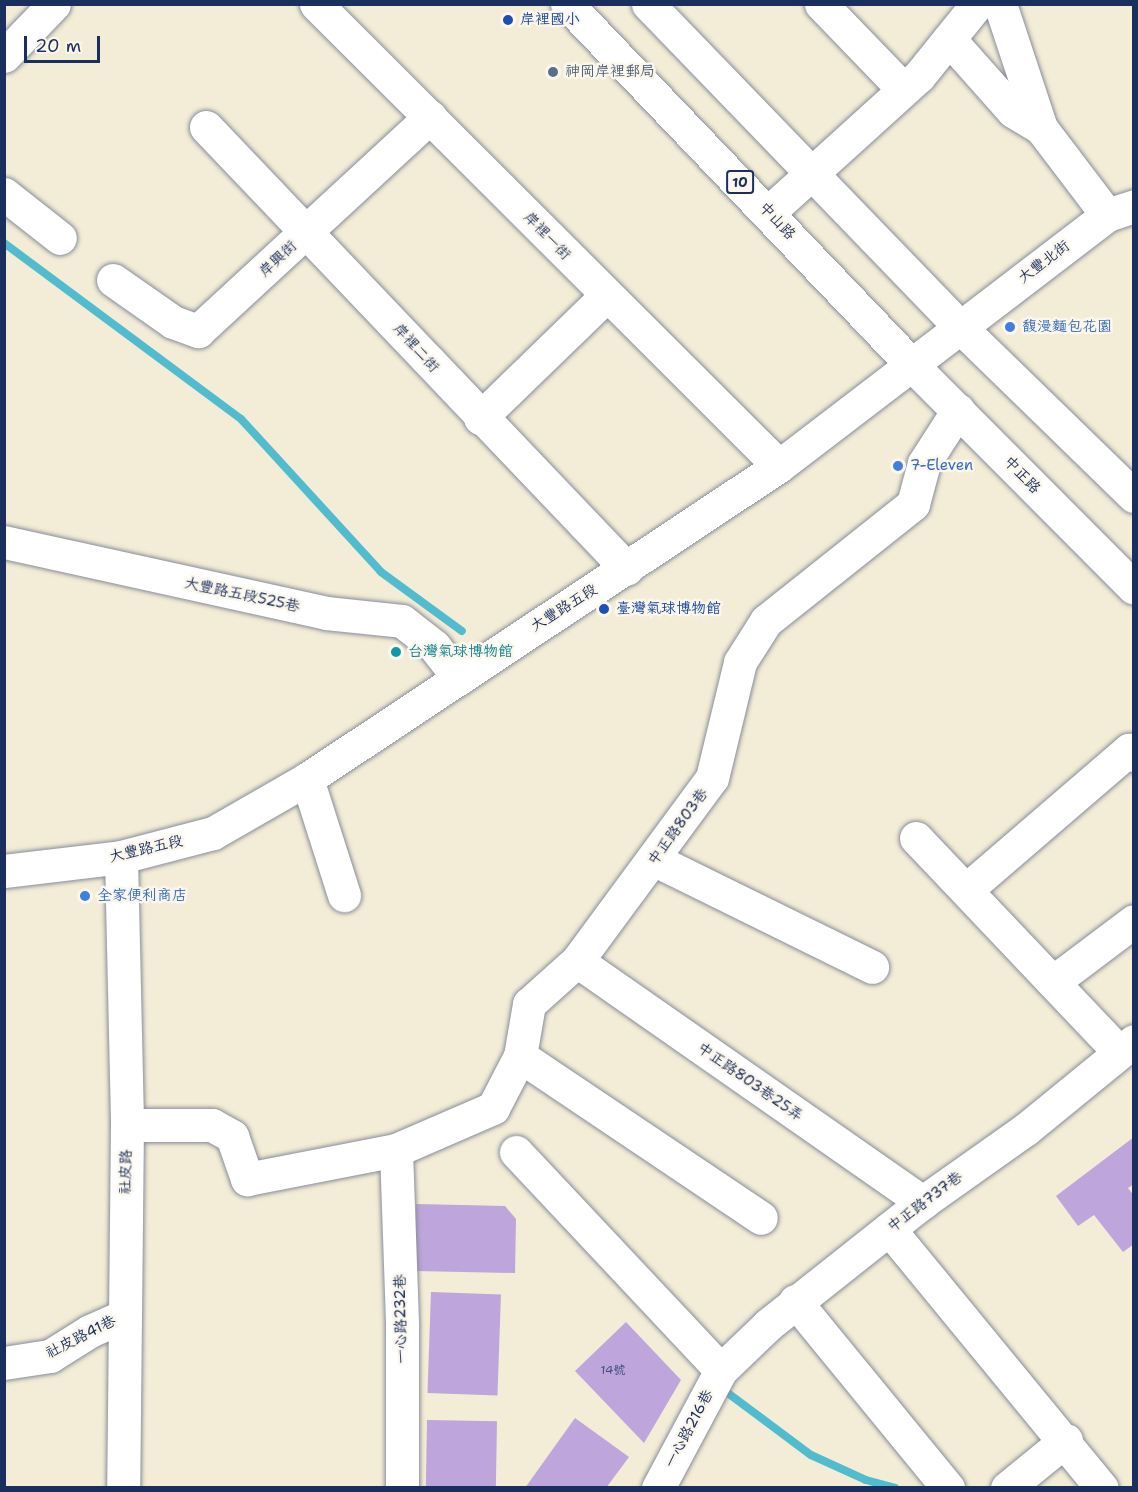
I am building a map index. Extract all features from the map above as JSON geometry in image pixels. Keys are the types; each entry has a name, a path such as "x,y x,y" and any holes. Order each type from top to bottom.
{"street":[{"path":"4,56 54,4"},
{"name":"岸裡一街","path":"316,4 430,117 605,297 779,466"},
{"name":"中山路","path":"567,4 769,212 910,363"},
{"path":"648,4 813,172 959,326 1133,496"},
{"path":"821,4 903,89"},
{"path":"769,212 903,89 949,39 977,4"},
{"path":"1000,4 1041,128"},
{"path":"949,39 1013,111 1041,128 1120,211"},
{"name":"岸興街","path":"114,280 173,322 198,331 430,117"},
{"name":"岸裡二街","path":"206,127 309,230 480,418 627,569"},
{"path":"4,194 60,238"},
{"name":"大豐北街","path":"959,326 1120,211"},
{"path":"480,418 605,297"},
{"name":"大豐路五段","path":"4,871 121,856 213,833 306,779 627,569 779,466 959,326"},
{"name":"中正路","path":"910,363 1134,588"},
{"name":"中正路803巷","path":"127,1125 213,1125 232,1136 247,1179 396,1150 493,1108 520,1056 529,1004 577,961 655,860 712,778 740,662 766,621 913,504 924,463 958,410"},
{"name":"大豐路五段525巷","path":"4,542 326,613 402,621 434,646 459,678"},
{"path":"966,890 1129,750 1134,754"},
{"path":"306,779 344,895"},
{"path":"916,838 1053,982 1126,1047"},
{"name":"社皮路","path":"121,856 127,1125 122,1317 123,1488"},
{"path":"655,860 872,967"},
{"path":"1053,982 1134,921"},
{"name":"中正路803巷25弄","path":"577,961 923,1202"},
{"name":"中正路737巷","path":"721,1370 795,1301 923,1202 1026,1129 1126,1047"},
{"path":"520,1056 761,1218"},
{"name":"一心路232巷","path":"396,1150 402,1326 402,1488"},
{"path":"516,1152 721,1370"},
{"path":"889,1229 1066,1440 1102,1488"},
{"path":"795,1301 948,1488"},
{"name":"社皮路41巷","path":"4,1363 50,1356 90,1330 122,1317"},
{"name":"一心路216巷","path":"657,1488 721,1370"},
{"path":"1007,1488 1066,1440"}],"building":[{"path":"1134,1137 1134,1184 1128,1188 1134,1196 1134,1244 1123,1252 1094,1215 1078,1226 1056,1196"},
{"path":"416,1204 505,1206 516,1219 515,1273 415,1271"},
{"path":"431,1292 501,1294 497,1395 427,1393"},
{"path":"626,1322 681,1380 644,1443 575,1371"},
{"path":"575,1418 629,1457 606,1488 525,1488"},
{"path":"427,1420 497,1421 496,1488 426,1488"}],"waterway":[{"path":"4,243 241,419 381,572 462,631"},
{"path":"721,1388 811,1455 866,1480 895,1488"}],"place":[{"name":"岸裡國小","path":"508,20"},
{"name":"神岡岸裡郵局","path":"553,72"},
{"name":"馥漫麵包花園","path":"1010,327"},
{"name":"7-Eleven","path":"898,466"},
{"name":"臺灣氣球博物館","path":"604,609"},
{"name":"台灣氣球博物館","path":"396,652"},
{"name":"全家便利商店","path":"85,896"}]}
